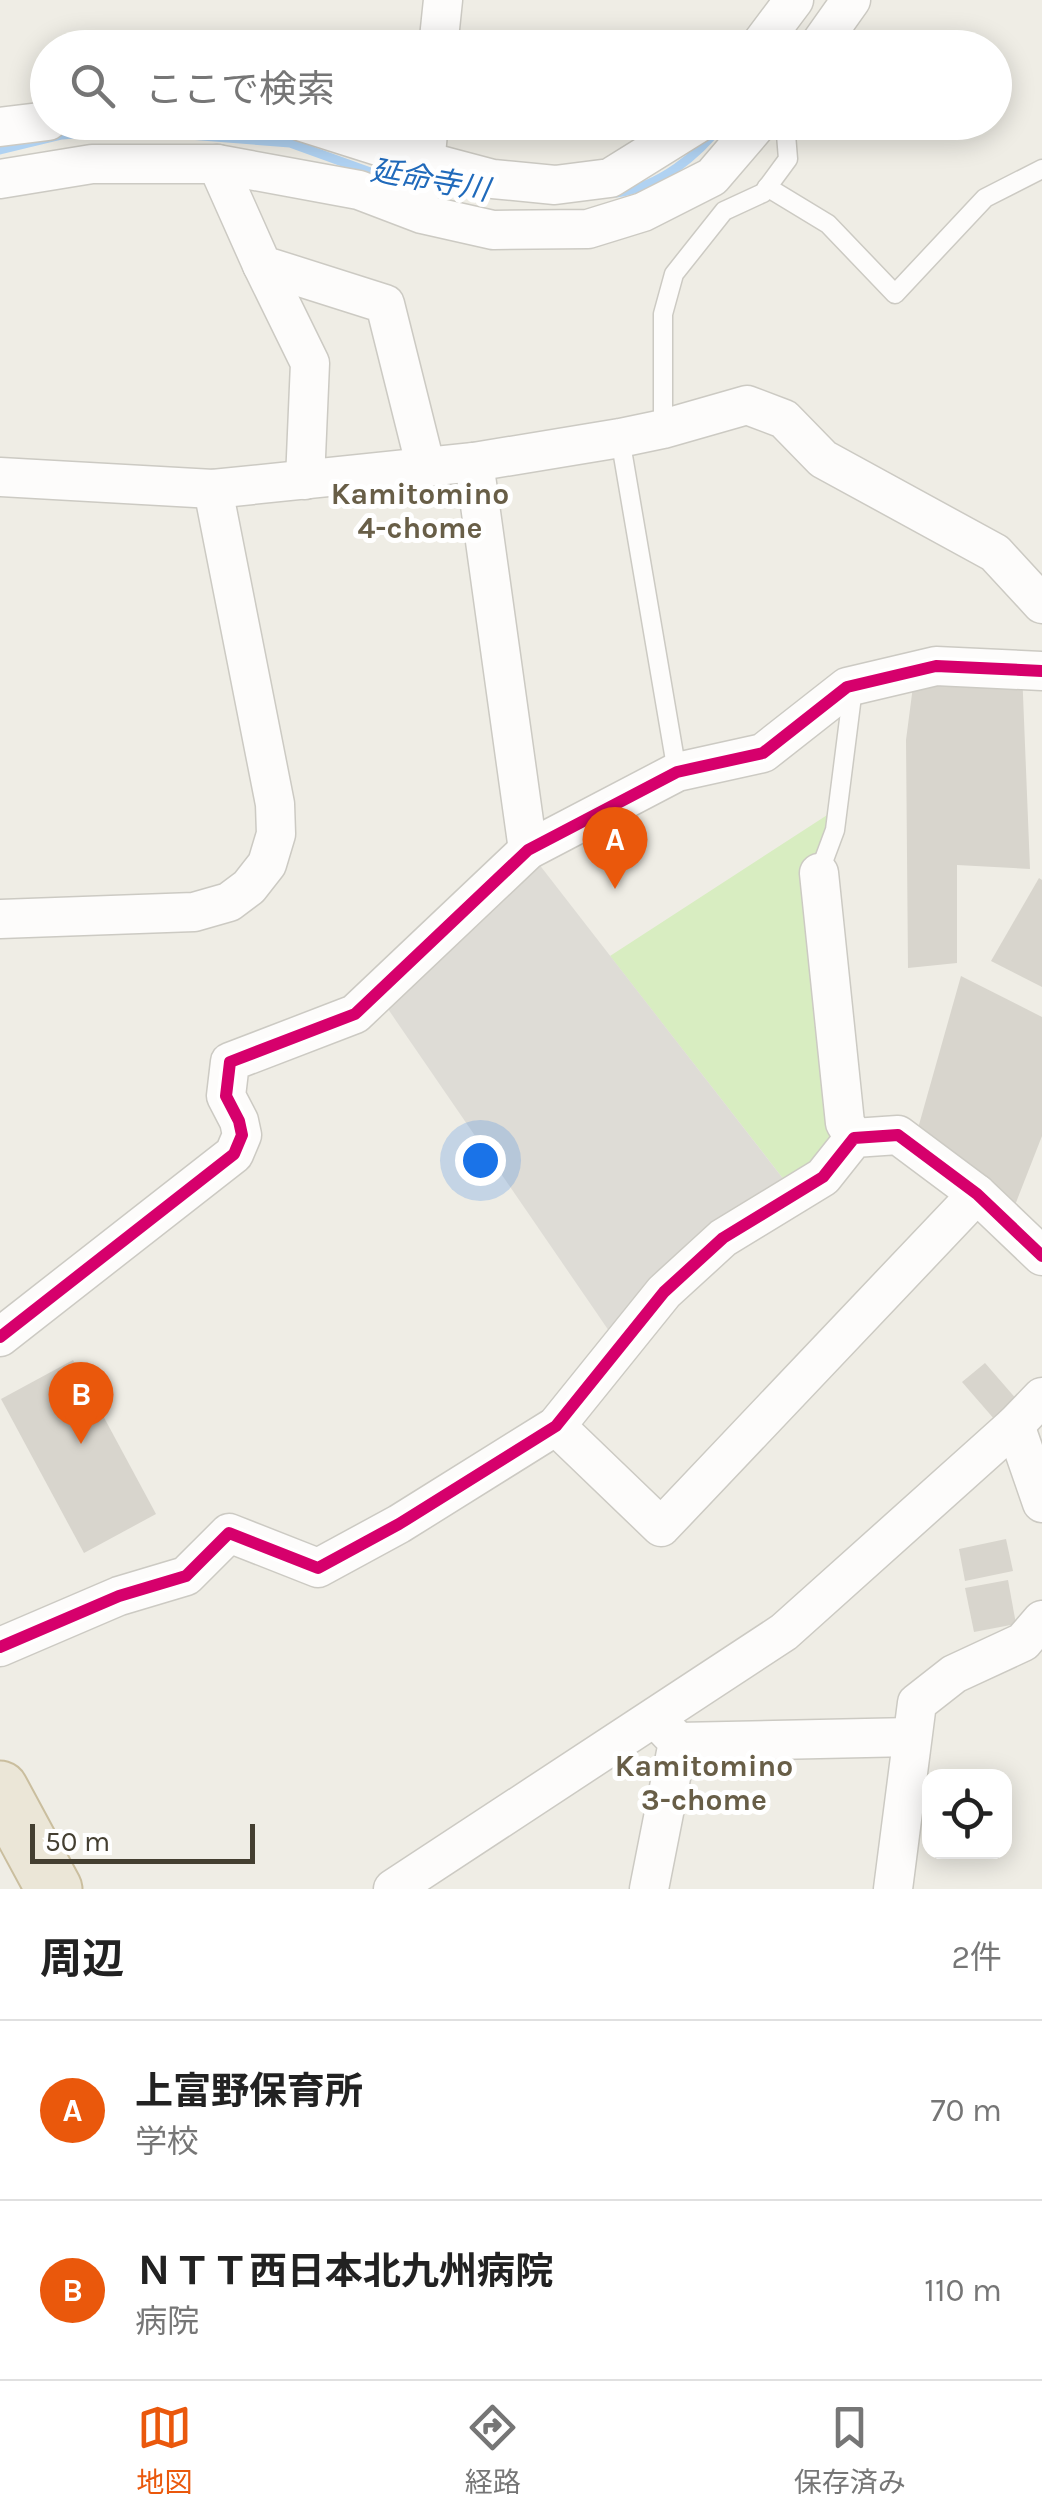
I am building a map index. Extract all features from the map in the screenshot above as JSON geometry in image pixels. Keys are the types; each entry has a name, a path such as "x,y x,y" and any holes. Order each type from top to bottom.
{"highway":[{"path":"0,1789 54,1889"}],"street":[{"path":"440,30 443,0"},
{"path":"772,30 794,0"},
{"path":"830,30 851,0"},
{"path":"0,128 30,123"},
{"path":"357,140 425,162 509,181 555,185 610,178 671,140"},
{"path":"422,214 427,140"},
{"path":"0,179 92,164 216,164 359,190 422,214 494,230 588,229 643,212 712,177 744,140"},
{"path":"216,164 310,363 305,480"},
{"path":"262,265 385,304 426,468"},
{"path":"0,477 212,489 474,462 620,438 747,405 784,419 824,459 995,552 1042,604"},
{"path":"474,462 528,850"},
{"path":"0,919 194,912 228,902 249,886 267,864 276,834 275,804 212,489"},
{"path":"0,1337 234,1154 242,1135 226,1096 230,1062 355,1014 528,850 676,772 763,753 847,687 936,666 1042,671"},
{"path":"819,873 846,1123 854,1138"},
{"path":"0,1647 119,1596 186,1576 229,1532 318,1568 399,1524 556,1426 664,1292 723,1238 823,1177 854,1138 898,1135 977,1194 1042,1256"},
{"path":"556,1426 661,1528 977,1194"},
{"path":"393,1889 666,1729 784,1632 1042,1397"},
{"path":"1015,1425 1042,1503"},
{"path":"893,1889 917,1703 954,1674 1023,1642 1042,1620"},
{"path":"666,1729 912,1737"},
{"path":"650,1889 666,1729"}],"lane":[{"path":"662,429 663,314 674,274 724,212 763,193 788,159 786,140"},
{"path":"767,187 828,224 895,294 985,198 1042,169"},
{"path":"620,438 676,772"},
{"path":"819,873 835,830 853,685"}],"green space":[{"path":"838,808 819,873 845,1120 795,1194 610,956"}],"shaded area":[{"path":"528,850 795,1194 620,1347 377,993"}],"building":[{"path":"1022,670 1030,869 957,865 957,963 908,968 906,740 915,671"},
{"path":"1039,878 1042,880 1042,987 991,961"},
{"path":"961,976 1042,1017 1042,1136 1008,1223 913,1146"},
{"path":"73,1360 156,1514 84,1553 1,1399"},
{"path":"985,1363 1018,1401 995,1420 962,1382"},
{"path":"1006,1539 1013,1571 965,1581 959,1549"},
{"path":"1008,1580 1016,1624 974,1632 965,1588"}],"waterway":[{"name":"延命寺川","path":"0,150 41,140"},
{"name":"延命寺川","path":"252,140 290,143 373,173 417,180"},
{"name":"延命寺川","path":"616,193 662,177 708,140"}],"cycle path":[{"path":"0,1337 234,1154 242,1135 226,1096 230,1062 355,1014 528,850 677,772 763,753 847,687 936,666 1042,671"},
{"path":"0,1647 119,1596 186,1576 229,1533 318,1568 399,1524 556,1426 664,1292 723,1238 823,1177 854,1138 898,1135 977,1194 1042,1256"}],"place":[{"name":"上富野保育所","path":"615,889"},
{"name":"ＮＴＴ西日本北九州病院","path":"81,1444"}],"district":[{"name":"Kamitomino 4-chome","path":"420,511"},
{"name":"Kamitomino 3-chome","path":"704,1783"}]}
